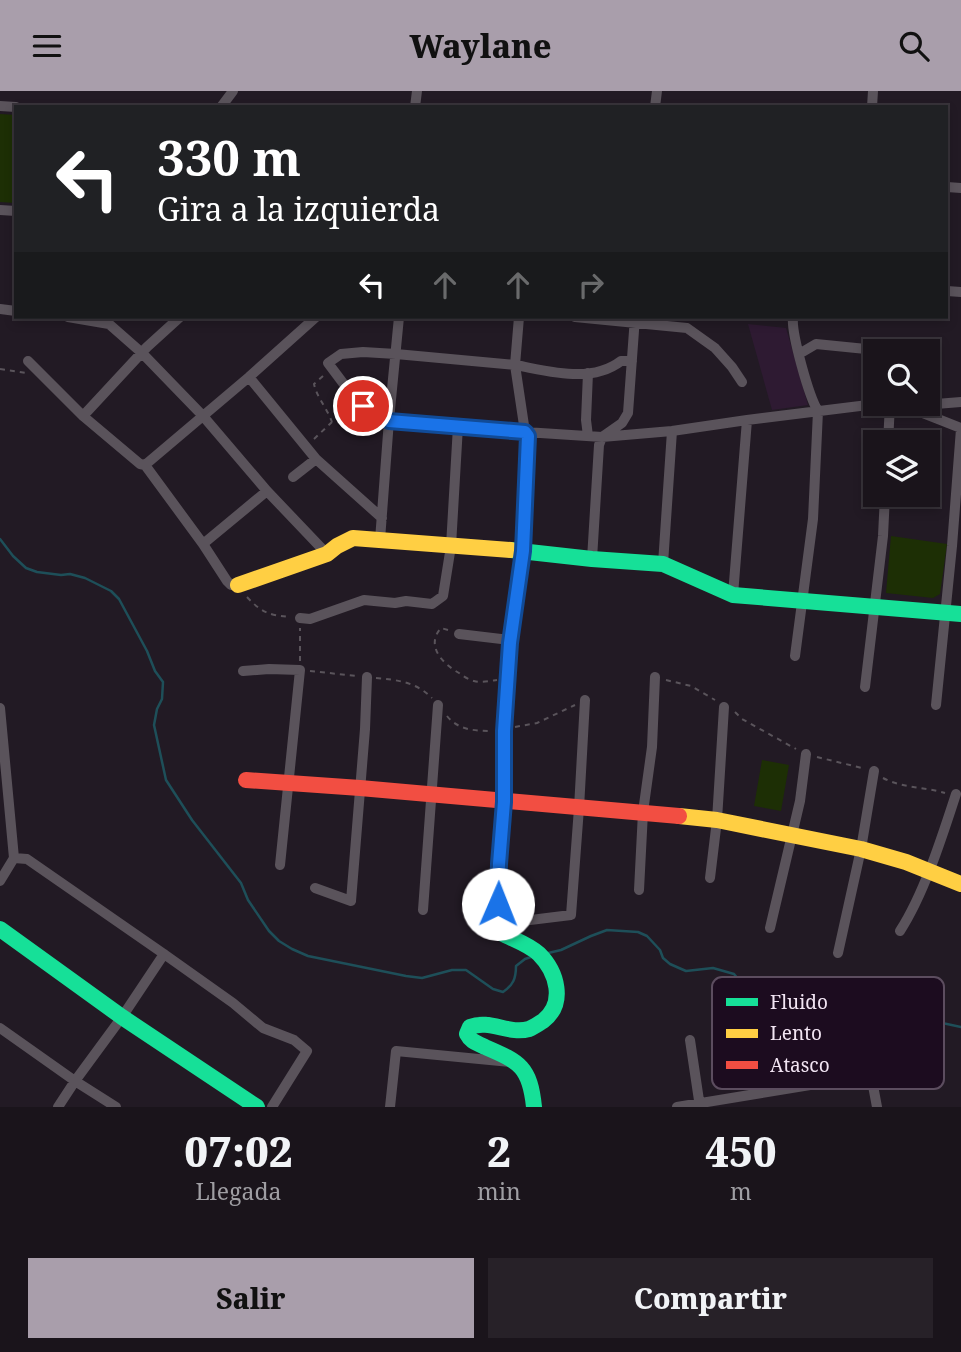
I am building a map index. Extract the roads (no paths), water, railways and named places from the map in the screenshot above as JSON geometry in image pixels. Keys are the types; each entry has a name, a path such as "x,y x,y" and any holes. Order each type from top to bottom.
{"street":[{"path":"83,416 146,347 178,319"},
{"path":"145,465 314,319"},
{"path":"380,540 399,319"},
{"path":"519,319 515,365 525,432 528,436 523,551 510,640 504,731 504,802 498,924 501,933 530,947 538,954 549,968 558,988 558,997 553,1010 532,1027 508,1030 474,1024 467,1034 470,1040 518,1063 532,1085 534,1107"},
{"path":"592,559 599,445 602,437 622,423 628,413 635,319 687,328 715,348 742,382"},
{"path":"793,319 799,354 818,411 813,519 795,656"},
{"path":"113,320 327,554"},
{"path":"799,354 816,344 863,349"},
{"path":"632,361 621,361 602,371 588,373 558,373 515,365 363,352 341,354 328,363 343,385 363,406 389,421 525,432 602,437 672,431 863,406"},
{"path":"28,361 83,416 140,464 145,465 231,585 327,554 353,538 652,562 663,564 733,595 953,613"},
{"path":"588,373 588,436"},
{"path":"249,377 316,459 382,518"},
{"path":"940,403 961,402"},
{"path":"930,416 961,429 952,546 953,613 936,705"},
{"path":"733,595 747,420"},
{"path":"300,618 310,619 364,600 432,604 443,596 452,546 458,426"},
{"path":"663,564 672,431"},
{"path":"293,477 316,459"},
{"path":"203,544 267,491"},
{"path":"865,687 884,507"},
{"path":"459,634 510,640"},
{"path":"243,671 300,670 280,865"},
{"path":"315,888 351,901 368,677"},
{"path":"639,890 643,812 652,747 654,677"},
{"path":"498,924 571,915 585,700"},
{"path":"423,910 438,705"},
{"path":"710,878 718,820 724,706"},
{"path":"0,708 2,756 14,858 0,881"},
{"path":"770,928 800,801 806,754"},
{"path":"838,953 869,810 874,771"},
{"path":"246,780 360,787 718,820 861,849 906,862 961,884"},
{"path":"900,932 928,872 956,794"},
{"path":"14,858 27,859 233,1003 263,1028 294,1040 307,1051 272,1107"},
{"path":"0,929 122,1017 257,1107"},
{"path":"58,1107 164,954"},
{"path":"0,1028 116,1107"},
{"path":"690,1040 700,1105"},
{"path":"390,1107 396,1051 518,1063"},
{"path":"677,1107 791,1089"},
{"path":"874,1089 877,1107"}],"waterway":[{"path":"0,539 26,568 37,572 70,574 85,578 111,591 119,599 163,682 162,699 154,725 166,780 192,820 241,883 248,900 269,931 279,941 308,956 406,976 422,978 452,970 466,970 493,989 503,992 513,981 516,966 531,957"},
{"path":"544,954 561,950 607,930 638,932 647,936 670,964 686,971 713,968 736,977"},
{"path":"944,1023 961,1027"}]}
